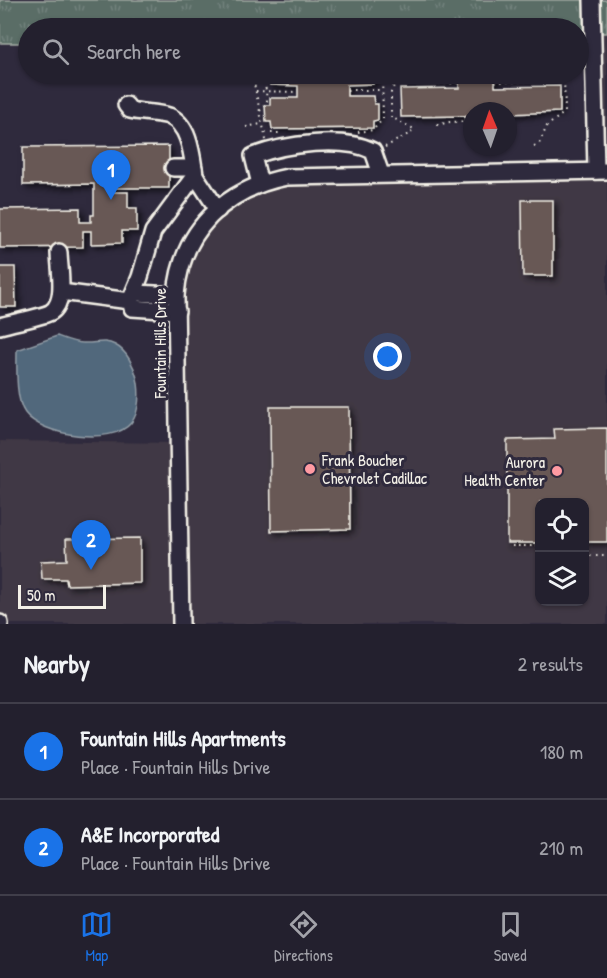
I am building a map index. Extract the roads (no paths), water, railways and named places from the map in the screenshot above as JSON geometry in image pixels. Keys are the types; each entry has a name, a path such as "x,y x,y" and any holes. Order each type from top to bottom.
{"street":[{"path":"589,27 592,0"},
{"path":"589,76 602,171"},
{"path":"126,105 130,110 167,115 176,120 191,147 194,171 218,210"},
{"path":"260,184 253,156 270,150 320,143 362,145 373,151 381,174"},
{"path":"173,168 194,171"},
{"path":"177,311 132,308 132,297 153,232 194,171"},
{"name":"Fountain Hills Drive","path":"181,624 176,295 178,275 196,232 234,197 260,184 295,176 602,171"},
{"path":"0,326 51,312 58,304 61,292 59,252"},
{"path":"61,292 132,297 176,295"}],"water":[{"path":"57,336 80,343 111,343 126,355 136,373 139,389 138,407 134,418 122,430 94,436 77,435 46,428 25,413 18,391 17,350"}],"place":[{"name":"Fountain Hills Apartments","path":"111,200"},
{"name":"Frank Boucher Chevrolet Cadillac","path":"310,469"},
{"name":"Aurora Health Center","path":"557,471"},
{"name":"A&E Incorporated","path":"91,570"}]}
